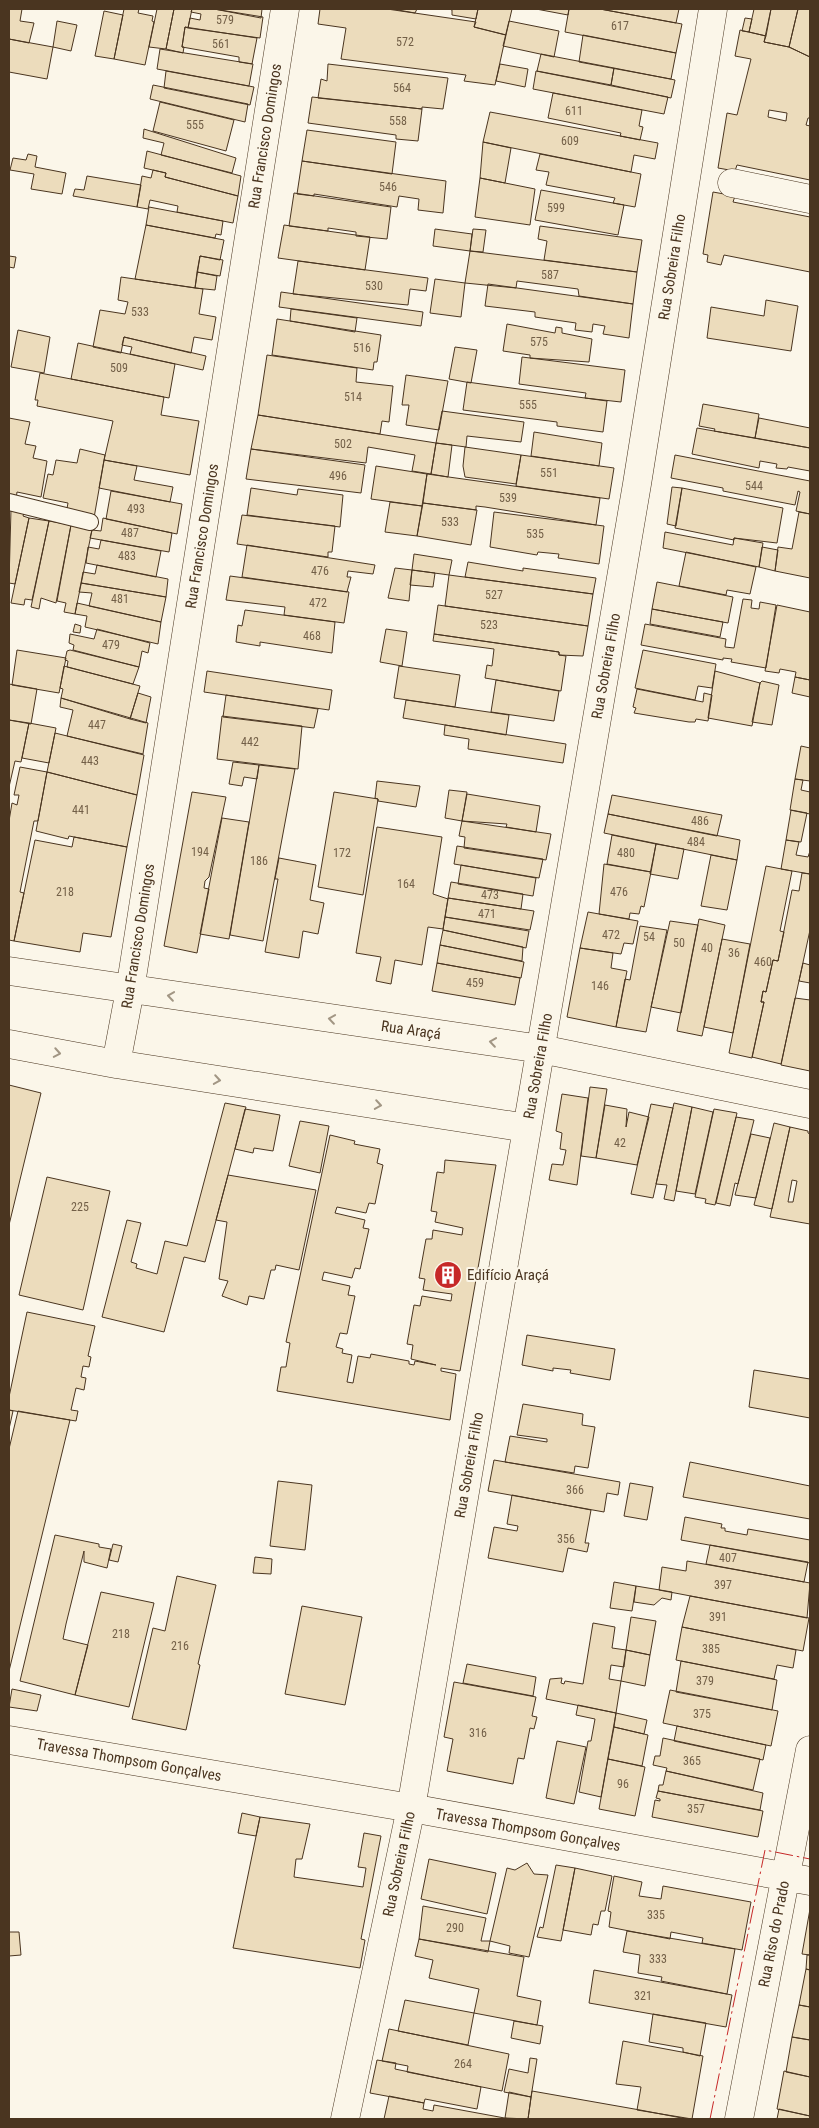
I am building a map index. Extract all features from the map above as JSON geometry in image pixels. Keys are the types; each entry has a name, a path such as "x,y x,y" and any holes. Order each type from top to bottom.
{"street":[{"name":"Rua Francisco Domingos","path":"116,1064 130,990 285,9"},
{"name":"Rua Sobreira Filho","path":"345,2119 411,1808 637,484 713,9"},
{"path":"732,183 810,199"},
{"name":"Rua Araçá","path":"9,971 541,1049 810,1104"},
{"path":"9,1044 116,1064 527,1128"},
{"name":"Travessa Thompsom Gonçalves","path":"9,1740 411,1808 798,1878"},
{"name":"Rua Riso do Prado","path":"739,2119 798,1878 810,1750"}],"lane":[{"path":"9,502 90,522"}],"building":[{"path":"9,9 22,9 20,21 34,23 29,43 9,39"},
{"path":"124,9 139,9 138,13 153,16 152,21 154,22 145,65 114,59"},
{"path":"157,9 174,9 166,49 149,47"},
{"path":"174,9 192,9 188,28 185,27 183,53 166,49"},
{"path":"192,9 214,9 263,17 260,38 188,28 190,18 200,20 201,14 191,12"},
{"path":"214,9 262,9 261,18"},
{"path":"320,9 387,9 476,22 474,27 506,35 495,85 464,81 466,75 341,59 346,28 318,24"},
{"path":"398,9 417,9 415,13"},
{"path":"449,9 478,9 476,19 452,15 452,10"},
{"path":"478,9 512,9 506,35 474,27"},
{"path":"536,9 569,9 568,15"},
{"path":"569,9 600,9 682,24 676,53 565,32"},
{"path":"600,9 679,9 676,23"},
{"path":"754,9 771,9 766,36 749,32"},
{"path":"771,9 798,9 789,47 764,42"},
{"path":"798,9 810,9 810,57 789,47"},
{"path":"104,11 123,15 114,59 95,56"},
{"path":"745,18 752,19 749,32 742,31"},
{"path":"57,21 77,25 71,51 53,47"},
{"path":"509,21 559,31 554,57 503,46"},
{"path":"185,27 257,38 252,64 239,62 239,57 182,47"},
{"path":"740,30 766,36 764,42 789,47 810,57 810,118 808,118 806,125 810,126 810,180 737,165 735,171 718,168 727,113 737,115 751,59 735,56","holes":["769,110 787,113 786,121 768,117"]},
{"path":"583,35 676,53 671,79 579,62"},
{"path":"9,39 53,47 47,79 9,72"},
{"path":"160,49 253,64 249,86 157,69"},
{"path":"541,54 614,68 611,85 537,71"},
{"path":"328,64 448,78 443,109 422,107 422,109 318,98 321,79 327,81"},
{"path":"500,64 528,69 525,87 496,81"},
{"path":"614,68 675,80 671,98 611,85"},
{"path":"166,71 254,87 250,105 164,88"},
{"path":"536,71 668,97 664,114 533,89"},
{"path":"153,85 248,104 245,122 150,99"},
{"path":"553,93 642,110 639,126 643,127 640,140 620,136 621,133 548,118"},
{"path":"312,97 422,109 418,141 396,139 396,135 308,123"},
{"path":"160,102 234,120 226,151 153,131"},
{"path":"490,112 658,143 655,159 634,155 631,172 483,142"},
{"path":"144,129 236,158 232,173 161,155 164,143 143,138"},
{"path":"307,130 396,142 392,174 302,161"},
{"path":"483,142 511,148 505,183 480,178"},
{"path":"147,151 241,176 238,196 165,177 166,173 144,168"},
{"path":"28,154 37,156 35,167 66,173 62,194 31,189 34,174 10,170 13,158 26,160"},
{"path":"540,154 641,174 635,207 613,203 615,198 546,185 549,172 536,170"},
{"path":"302,161 446,181 443,213 418,210 419,199 399,196 397,207 314,194 314,196 297,194"},
{"path":"153,170 166,173 165,177 238,196 233,223 177,212 178,206 150,200 148,209 137,207 142,176 151,178"},
{"path":"87,176 141,185 137,207 73,196 75,189 84,190"},
{"path":"480,178 535,189 530,225 475,217"},
{"path":"541,190 624,205 618,235 535,220"},
{"path":"713,192 735,196 733,202 810,217 810,272 724,255 721,265 707,262 708,255 703,254"},
{"path":"294,193 391,207 387,239 356,236 356,232 328,228 328,231 289,226"},
{"path":"149,207 223,221 221,235 216,234 215,238 146,225"},
{"path":"146,225 224,240 220,260 200,256 195,288 135,279"},
{"path":"284,225 370,237 365,270 278,258"},
{"path":"540,226 642,240 637,272 544,260 547,241 538,239"},
{"path":"435,229 472,234 470,251 433,246"},
{"path":"473,229 486,230 483,252 470,251"},
{"path":"470,251 637,272 633,304 579,296 578,289 517,281 516,288 465,283"},
{"path":"9,256 16,257 14,268 9,267"},
{"path":"200,256 223,260 220,276 197,272"},
{"path":"298,261 428,278 426,291 410,289 408,305 293,294"},
{"path":"197,272 217,276 215,290 195,288"},
{"path":"121,277 203,289 199,314 216,317 212,340 194,337 191,353 124,337 121,353 93,347 100,310 125,314 128,302 118,300"},
{"path":"435,279 465,283 461,317 430,313"},
{"path":"488,284 633,304 629,338 603,334 605,326 593,324 592,332 575,330 576,323 535,317 535,312 485,306"},
{"path":"281,292 423,312 421,326 279,307"},
{"path":"766,300 798,306 791,351 707,338 711,307 764,316"},
{"path":"291,309 357,318 355,332 290,321"},
{"path":"277,319 381,335 377,362 374,362 373,370 272,355"},
{"path":"507,324 555,333 556,327 562,328 562,333 592,339 589,362 530,358 530,355 503,351"},
{"path":"18,330 50,337 44,373 11,367"},
{"path":"124,337 206,356 203,370 130,354 132,347 122,345"},
{"path":"78,343 175,364 169,398 71,379"},
{"path":"455,347 477,350 471,383 449,379"},
{"path":"267,355 357,368 356,382 393,386 389,422 382,421 380,434 258,415"},
{"path":"522,357 625,370 621,402 585,398 586,393 519,384"},
{"path":"40,373 164,397 161,415 199,421 190,475 104,460 113,421 37,406 38,400 35,400"},
{"path":"406,375 448,381 439,430 406,425 409,405 402,405"},
{"path":"467,382 607,401 603,432 557,426 557,422 463,410"},
{"path":"703,404 759,414 755,438 714,431 715,429 699,426"},
{"path":"442,411 524,422 521,442 467,436 466,447 436,443"},
{"path":"258,415 436,443 431,474 412,471 415,455 368,447 366,463 251,449"},
{"path":"9,418 30,422 25,444 36,446 33,458 47,461 41,497 17,492 16,499 9,497"},
{"path":"759,418 810,428 810,448 755,438"},
{"path":"697,428 810,448 810,471 788,467 787,469 776,468 777,464 760,461 759,468 692,454"},
{"path":"534,432 602,443 599,466 531,456"},
{"path":"436,443 452,445 448,477 431,474"},
{"path":"465,447 521,455 516,484 465,477 463,466"},
{"path":"80,449 105,455 94,518 66,514 68,503 43,498 48,474 53,475 56,460 77,463"},
{"path":"251,449 365,465 361,493 246,479"},
{"path":"521,455 614,468 609,499 516,486"},
{"path":"675,455 810,481 810,514 796,511 800,492 798,491 795,505 723,491 723,488 671,478"},
{"path":"104,460 137,466 134,480 173,487 170,502 99,488"},
{"path":"376,466 427,474 422,506 371,499"},
{"path":"427,474 600,498 596,525 485,507 476,506 476,510 423,503"},
{"path":"672,487 682,488 676,526 667,524"},
{"path":"251,488 297,495 298,489 343,495 340,527 247,515"},
{"path":"682,488 783,508 777,543 734,538 734,540 675,528"},
{"path":"111,491 182,504 177,534 106,519"},
{"path":"390,502 422,506 417,536 385,532"},
{"path":"423,503 477,510 471,545 417,536"},
{"path":"11,509 24,513 23,516 29,518 15,584 9,583"},
{"path":"494,512 604,526 599,564 558,558 559,554 538,552 537,555 490,547"},
{"path":"799,512 810,514 810,578 775,571 778,547 792,549"},
{"path":"242,515 335,526 332,552 328,552 328,557 237,544"},
{"path":"29,518 49,521 32,600 25,599 24,605 11,603"},
{"path":"103,518 172,533 169,552 90,538 92,530 101,531"},
{"path":"49,521 71,525 56,603 41,598 39,609 31,607"},
{"path":"71,525 92,530 75,614 64,612 66,603 57,601"},
{"path":"665,532 733,545 734,538 763,543 759,567 663,548"},
{"path":"101,540 161,551 156,577 86,563 88,547 99,549"},
{"path":"247,545 375,565 373,574 348,571 347,577 351,577 347,592 242,577"},
{"path":"762,547 778,550 775,571 759,567"},
{"path":"686,552 756,567 750,594 727,590 726,595 679,586"},
{"path":"414,554 452,560 449,575 412,570"},
{"path":"468,562 523,571 523,568 596,578 593,594 465,577"},
{"path":"97,565 168,579 166,597 81,583 83,572 95,574"},
{"path":"395,568 412,570 409,601 388,598"},
{"path":"412,570 435,573 433,587 410,585"},
{"path":"449,575 593,594 588,626 445,606"},
{"path":"230,576 349,592 344,623 284,615 285,607 226,600"},
{"path":"657,582 733,597 728,623 652,609"},
{"path":"81,583 166,597 161,622 89,606 92,593 79,592"},
{"path":"743,599 752,600 751,608 759,609 760,602 776,605 766,668 731,662 732,659 723,658 723,660 641,645 645,624 726,639 725,647 734,648"},
{"path":"77,603 161,622 158,644 85,627 87,616 75,614"},
{"path":"438,605 588,626 583,656 559,655 559,652 434,634"},
{"path":"777,605 810,612 810,680 795,677 796,672 780,669 779,673 765,671"},
{"path":"652,609 723,622 720,637 650,624"},
{"path":"245,610 335,622 332,653 260,642 260,646 236,642 238,625 242,626"},
{"path":"75,624 81,626 80,633 73,632"},
{"path":"97,629 150,643 148,653 142,651 139,667 73,650 74,645 69,643 70,634 94,639"},
{"path":"386,629 407,632 402,666 380,662"},
{"path":"434,634 559,652 559,655 566,656 561,691 485,678 487,665 492,666 494,649 433,641"},
{"path":"17,650 66,658 59,693 12,685"},
{"path":"70,650 139,667 133,684 67,667 68,661 65,660 67,651"},
{"path":"643,650 716,664 712,688 698,686 695,700 635,688"},
{"path":"64,666 140,686 130,719 61,698 63,689 60,688"},
{"path":"399,666 460,675 455,707 394,698"},
{"path":"207,671 332,690 329,710 204,692"},
{"path":"715,671 760,683 752,726 708,718"},
{"path":"795,677 810,680 810,697 792,693"},
{"path":"496,680 559,691 554,721 491,712"},
{"path":"762,681 779,685 772,725 752,722"},
{"path":"9,684 37,689 31,724 9,720"},
{"path":"637,689 703,702 704,693 712,695 708,721 696,719 695,722 689,722 634,713 636,708 633,707"},
{"path":"138,693 151,697 146,723 130,719"},
{"path":"226,695 318,709 314,728 223,717"},
{"path":"61,698 148,723 143,754 67,736 73,710 60,707"},
{"path":"406,700 509,715 506,735 403,718"},
{"path":"222,716 302,726 298,769 217,759"},
{"path":"9,720 29,723 21,762 15,761 9,787"},
{"path":"29,723 56,728 49,763 22,758"},
{"path":"445,725 566,744 563,763 468,749 469,739 444,735"},
{"path":"55,733 144,755 137,795 47,772"},
{"path":"801,746 810,748 810,781 795,779"},
{"path":"233,762 259,765 257,779 244,777 242,786 229,784"},
{"path":"259,765 295,769 263,941 230,935"},
{"path":"20,767 47,772 38,821 34,821 20,892 24,893 14,941 9,940 9,821 12,803 17,805 19,795 14,795"},
{"path":"47,772 137,795 127,847 69,836 68,839 36,831"},
{"path":"795,779 803,780 801,790 810,792 810,814 790,810"},
{"path":"377,781 420,786 416,807 378,801 375,798"},
{"path":"449,790 467,792 462,821 445,818"},
{"path":"192,792 226,797 209,877 205,881 204,888 209,889 197,953 164,946"},
{"path":"334,792 378,799 363,895 318,887"},
{"path":"467,794 540,806 536,832 506,827 507,824 462,821"},
{"path":"612,795 722,815 717,836 608,814"},
{"path":"791,810 807,813 801,842 786,840"},
{"path":"608,814 740,840 737,860 604,833"},
{"path":"222,818 249,822 229,939 200,934"},
{"path":"462,821 551,834 546,860 464,848 465,837 459,836"},
{"path":"377,827 442,837 433,894 448,899 443,929 428,927 422,965 395,960 391,984 376,981 381,957 356,953"},
{"path":"612,835 656,844 651,872 607,864"},
{"path":"74,837 127,847 111,937 83,933 80,952 14,941 35,840 72,847"},
{"path":"786,840 799,842 796,855 808,857 810,851 810,874 781,869"},
{"path":"656,844 684,849 678,879 650,874"},
{"path":"457,846 543,859 539,878 454,864"},
{"path":"711,855 737,860 727,910 701,906"},
{"path":"279,858 316,865 310,900 324,903 318,934 303,931 299,958 265,952 278,879 275,879"},
{"path":"604,864 651,872 644,907 641,906 639,914 630,913 629,919 599,914"},
{"path":"461,865 536,878 533,896 458,884"},
{"path":"766,866 792,871 780,931 784,932 778,961 773,960 766,992 763,991 761,1002 764,1002 752,1058 729,1053"},
{"path":"802,873 810,874 810,930 781,1064 752,1057 764,1002 761,1002 763,991 766,992 773,960 778,961 792,890 799,891"},
{"path":"451,882 523,894 521,909 448,898"},
{"path":"448,898 534,911 530,930 445,917"},
{"path":"588,912 638,921 633,944 624,943 621,954 580,948"},
{"path":"445,917 529,931 526,948 443,930"},
{"path":"699,919 725,925 702,1036 677,1031"},
{"path":"670,921 698,925 681,1013 651,1007"},
{"path":"640,926 667,930 646,1032 616,1027 625,979 630,980"},
{"path":"443,930 523,947 522,961 440,945"},
{"path":"722,939 750,944 733,1033 704,1027"},
{"path":"440,945 524,962 521,978 437,963"},
{"path":"580,948 613,953 611,968 627,971 616,1027 567,1017"},
{"path":"437,963 520,978 515,1005 432,991"},
{"path":"803,963 810,965 810,983 799,981"},
{"path":"795,998 810,1000 810,1071 781,1065"},
{"path":"9,1085 41,1093 9,1225"},
{"path":"590,1087 607,1089 596,1158 581,1156"},
{"path":"562,1094 588,1098 577,1185 549,1180 552,1164 563,1165 566,1150 560,1149 562,1133 556,1131"},
{"path":"225,1103 246,1107 205,1262 184,1257 164,1332 102,1317 127,1220 141,1223 131,1262 137,1264 136,1268 157,1274 165,1241 187,1246"},
{"path":"674,1103 692,1107 674,1201 664,1199 667,1185 656,1184"},
{"path":"651,1104 673,1108 653,1198 631,1194"},
{"path":"605,1105 627,1109 626,1127 629,1112 649,1117 637,1165 596,1158"},
{"path":"692,1107 713,1112 695,1194 676,1191"},
{"path":"245,1109 280,1115 273,1151 254,1148 253,1153 235,1149"},
{"path":"714,1109 737,1113 715,1205 705,1203 706,1199 695,1197"},
{"path":"736,1117 754,1120 738,1184 735,1183 730,1206 716,1203"},
{"path":"300,1121 329,1126 320,1173 289,1166"},
{"path":"774,1123 790,1127 772,1209 754,1205"},
{"path":"790,1127 808,1131 810,1134 810,1224 770,1217","holes":["792,1180 797,1181 793,1202 788,1202"]},
{"path":"751,1134 770,1138 756,1198 735,1195"},
{"name":"Edifício Araçá","path":"330,1135 355,1141 354,1144 380,1149 377,1163 383,1165 375,1204 369,1203 366,1213 337,1207 335,1213 365,1220 363,1228 369,1229 360,1269 355,1268 352,1278 324,1272 322,1280 350,1286 348,1295 355,1296 347,1334 340,1333 336,1347 343,1349 342,1353 352,1355 347,1382 353,1383 358,1356 370,1358 371,1354 409,1361 409,1364 414,1365 415,1361 436,1365 411,1359 413,1345 407,1344 414,1305 420,1306 422,1296 451,1301 452,1294 423,1290 425,1279 419,1278 426,1239 432,1239 433,1230 462,1235 463,1228 435,1222 437,1212 431,1211 437,1172 444,1173 445,1160 496,1165 460,1371 441,1368 441,1371 456,1374 450,1420 277,1391 281,1367 286,1367 290,1343 286,1342"},
{"path":"228,1175 316,1190 299,1270 276,1265 275,1270 271,1270 264,1299 249,1296 247,1305 222,1296 228,1281 219,1279 227,1222 216,1220"},
{"path":"47,1177 110,1191 83,1310 19,1295"},
{"path":"27,1312 95,1326 88,1356 91,1357 89,1367 83,1366 81,1377 86,1378 84,1390 76,1388 71,1410 78,1411 76,1421 9,1410 9,1397"},
{"path":"527,1335 615,1349 610,1380 570,1373 571,1370 553,1368 553,1371 522,1365"},
{"path":"754,1370 810,1379 810,1418 749,1407"},
{"path":"523,1404 583,1414 582,1425 595,1427 588,1468 575,1466 574,1473 505,1462 510,1436 547,1442 547,1439 517,1435"},
{"path":"9,1410 13,1411 9,1429"},
{"path":"18,1411 70,1420 9,1671 9,1449"},
{"path":"494,1460 620,1482 618,1495 607,1493 604,1512 488,1491"},
{"path":"690,1462 810,1486 810,1519 683,1497"},
{"path":"278,1481 312,1485 305,1550 270,1546"},
{"path":"630,1483 653,1487 647,1520 624,1516"},
{"path":"512,1495 591,1510 585,1543 589,1543 587,1552 568,1548 563,1572 488,1558 494,1527 517,1531 518,1526 507,1524"},
{"path":"685,1517 722,1524 721,1528 725,1528 725,1531 747,1535 748,1529 810,1540 810,1563 681,1540"},
{"path":"55,1535 99,1544 99,1547 111,1549 107,1568 84,1562 84,1551 66,1624 63,1639 88,1645 75,1695 20,1681"},
{"path":"113,1544 122,1546 118,1562 109,1560"},
{"path":"710,1545 808,1562 804,1582 706,1564"},
{"path":"255,1557 272,1559 271,1574 253,1573"},
{"path":"687,1561 810,1583 807,1618 659,1590 662,1567 686,1571"},
{"path":"177,1576 216,1585 198,1664 200,1665 186,1730 132,1719 153,1628 165,1631"},
{"path":"614,1582 636,1586 632,1611 610,1608"},
{"path":"636,1586 672,1592 671,1600 662,1598 654,1605 634,1602"},
{"path":"101,1592 154,1603 129,1707 75,1695"},
{"path":"690,1596 809,1618 803,1651 682,1627"},
{"path":"302,1606 362,1617 345,1705 285,1694"},
{"path":"631,1617 656,1621 650,1655 626,1650"},
{"path":"593,1623 615,1627 612,1648 626,1650 624,1667 611,1665 609,1679 621,1681 616,1713 546,1699 550,1679 562,1678 561,1683 564,1684 565,1681 583,1684"},
{"path":"682,1627 796,1650 793,1668 777,1665 774,1679 676,1660"},
{"path":"626,1650 650,1655 645,1686 621,1681"},
{"path":"681,1661 777,1680 772,1710 676,1692"},
{"path":"467,1664 536,1677 533,1696 463,1683"},
{"path":"454,1682 536,1697 532,1716 537,1717 534,1729 530,1728 524,1759 518,1758 513,1784 447,1771 453,1739 444,1737"},
{"path":"12,1689 41,1695 37,1711 9,1707"},
{"path":"670,1690 778,1711 771,1746 663,1723"},
{"path":"578,1705 616,1713 601,1797 579,1792 588,1741 591,1741 595,1719 576,1715"},
{"path":"616,1713 647,1720 644,1734 614,1727"},
{"path":"677,1726 766,1745 763,1760 674,1741"},
{"path":"614,1727 648,1735 642,1766 608,1759"},
{"path":"663,1738 760,1759 753,1790 666,1771 667,1768 653,1765 655,1756 660,1756"},
{"path":"557,1741 586,1747 574,1804 546,1798"},
{"path":"608,1759 645,1767 635,1816 599,1809"},
{"path":"666,1771 763,1793 760,1810 658,1791 659,1785 663,1785"},
{"path":"658,1791 763,1811 758,1837 652,1817 655,1800 660,1801 660,1799 656,1798"},
{"path":"242,1813 260,1817 256,1836 238,1833"},
{"path":"260,1817 310,1824 302,1859 296,1859 294,1877 363,1887 366,1868 358,1867 364,1833 381,1836 361,1939 365,1940 360,1968 233,1948"},
{"path":"429,1859 496,1873 487,1914 421,1899"},
{"path":"527,1863 534,1874 548,1875 529,1957 509,1953 510,1946 490,1941 507,1868 515,1870"},
{"path":"556,1865 575,1868 561,1941 537,1937 540,1927 543,1928"},
{"path":"575,1868 612,1876 605,1911 601,1911 598,1925 593,1924 591,1935 563,1930"},
{"path":"614,1876 642,1882 639,1896 661,1899 663,1886 751,1902 742,1950 702,1943 703,1938 671,1932 670,1939 609,1927 611,1912 608,1911"},
{"path":"423,1906 486,1918 481,1941 490,1941 488,1952 419,1939"},
{"path":"810,1909 810,1955 802,1954"},
{"path":"627,1931 735,1949 727,1994 661,1981 662,1977 638,1973 640,1955 623,1952"},
{"path":"9,1932 19,1932 21,1955 9,1956"},
{"path":"419,1939 524,1957 517,1996 541,2001 537,2025 474,2013 479,1989 429,1978 433,1960 415,1956"},
{"path":"807,1955 810,1955 810,1970 806,1969"},
{"path":"806,1969 810,1970 810,2007 799,2005"},
{"path":"594,1970 732,1995 726,2027 589,2003"},
{"path":"405,2000 474,2013 468,2045 398,2031"},
{"path":"799,2005 810,2007 810,2040 792,2037"},
{"path":"653,2014 706,2023 700,2056 683,2052 683,2048 649,2042"},
{"path":"514,2021 543,2026 540,2044 511,2038"},
{"path":"389,2029 509,2054 502,2091 407,2072 408,2066 382,2061"},
{"path":"792,2037 810,2040 810,2077 786,2072"},
{"path":"623,2041 703,2056 692,2119 637,2110 641,2087 616,2084"},
{"path":"530,2058 537,2059 531,2097 504,2092 509,2069 528,2073"},
{"path":"377,2060 396,2063 395,2069 481,2087 477,2109 425,2099 424,2103 370,2093"},
{"path":"784,2071 810,2077 810,2116 777,2109"},
{"path":"532,2091 640,2110 687,2119 528,2119"},
{"path":"509,2092 531,2097 528,2119 505,2118"},
{"path":"389,2096 424,2103 423,2109 433,2111 434,2105 510,2119 384,2119"},
{"path":"779,2109 810,2116 810,2119 777,2119"}],"power":[{"path":"710,2119 765,1850 810,1859"}],"place":[{"name":"Edifício Araçá","path":"448,1275"}]}
